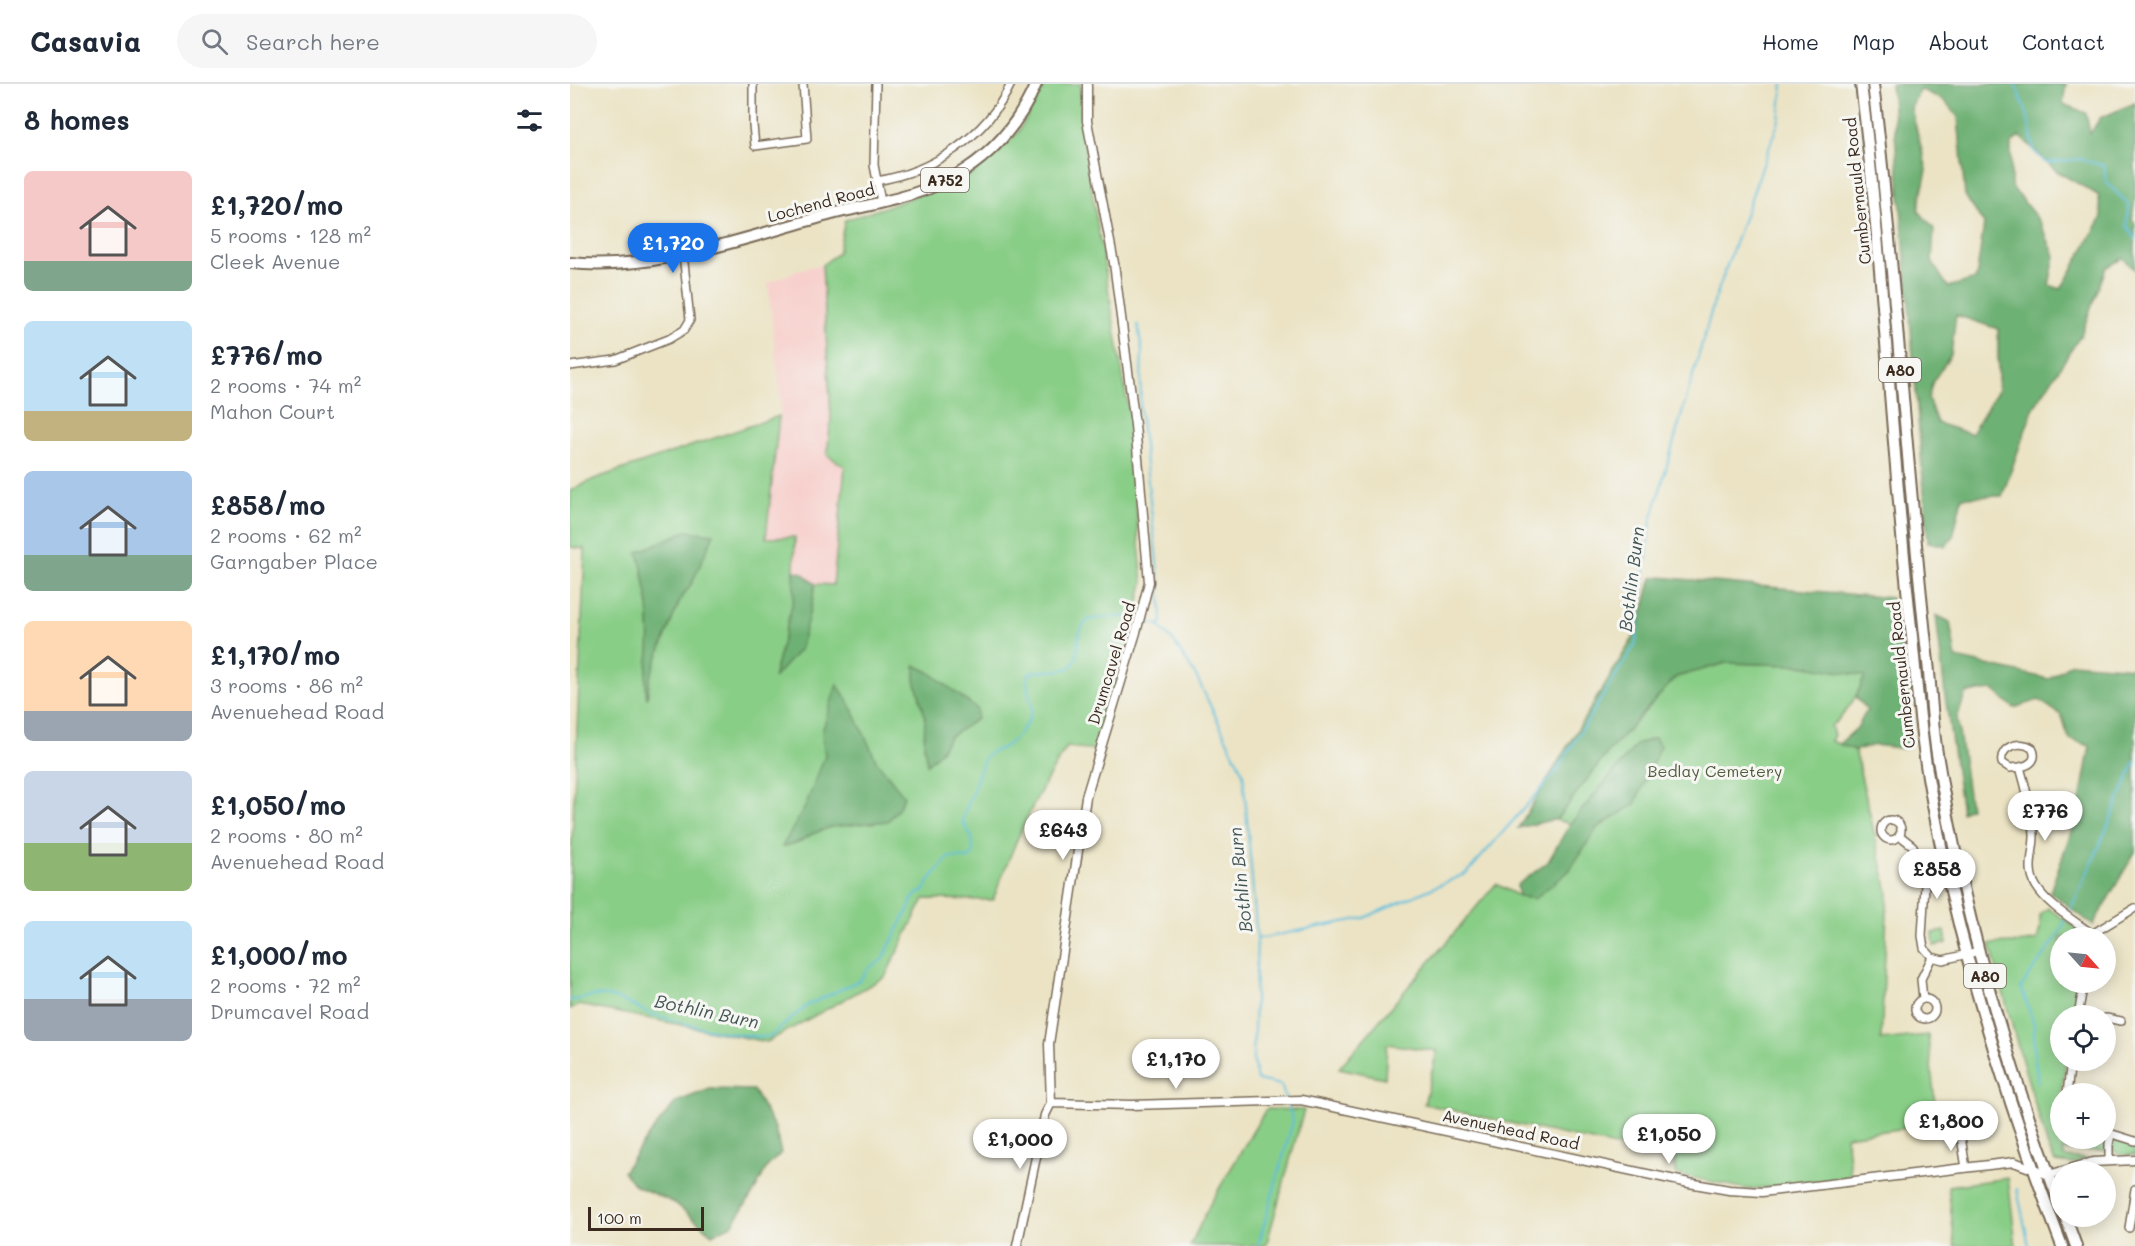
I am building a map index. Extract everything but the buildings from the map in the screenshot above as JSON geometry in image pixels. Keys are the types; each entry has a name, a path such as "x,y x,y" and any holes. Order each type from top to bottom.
{"main road":[{"name":"Lochend Road","path":"570,262 592,265 625,264 683,254 881,202 937,184 964,171 986,154 1018,119 1036,84"},
{"name":"Cumbernauld Road","path":"1861,84 1870,161 1914,657 1927,773 1944,869 1985,1020 2062,1246"},
{"name":"Cumbernauld Road","path":"1873,84 1882,162 1918,580 1936,746 1960,880 1996,1020 2049,1175"},
{"path":"2069,1227 2076,1246"}],"street":[{"path":"753,84 753,125 756,146 807,139 803,84"},
{"path":"876,84 874,165 881,202"},
{"path":"876,181 918,171 956,148 983,126 1000,104 1011,84"},
{"name":"Drumcavel Road","path":"1017,1246 1045,1115 1051,1102 1049,1044 1086,797 1143,610 1149,582 1135,425 1114,263 1087,121 1087,84"},
{"path":"570,366 615,360 669,339 684,330 690,321 683,254"},
{"path":"2023,744 2032,748 2033,760 2029,765 2020,767 2005,766 2001,759 2005,749 2023,744"},
{"path":"2020,767 2034,836 2030,860 2032,879 2044,897 2083,927"},
{"path":"1899,835 1912,846 1921,865 1925,892 1922,941 1924,948 1932,957 1943,960 1979,951"},
{"path":"2106,927 2135,908"},
{"path":"1923,999 1922,978 1932,957"},
{"path":"2116,1020 2121,1021"},
{"name":"Avenuehead Road","path":"1051,1102 1131,1105 1300,1100 1689,1183 1745,1192 1819,1186 2014,1162 2049,1175"},
{"path":"1960,1131 1966,1168"},
{"path":"2116,1135 2135,1141"},
{"path":"2109,1149 2109,1161 2135,1160"},
{"path":"2129,1228 2135,1189"}],"shaded area":[{"path":"822,265 831,418 827,455 845,467 833,586 815,584 802,573 794,571 766,538 781,404 768,283 801,269"}],"green space":[{"path":"1046,84 1081,84 1081,127 1131,424 1143,583 1131,637 1096,750 1067,747 1025,821 993,900 924,899 885,977 767,1042 580,1005 570,1009 570,886 585,549 570,547 570,491 594,479 779,416 766,538 795,537 794,571 815,584 833,585 845,467 827,455 831,418 822,265 838,253 845,220 898,203 975,172 1017,134"},
{"path":"1891,84 2066,84 2063,104 2086,113 2090,134 2100,118 2135,103 2135,200 2132,219 2135,223 2135,270 2123,258 2106,268 2081,335 2033,409 2002,496 1962,497 1953,537 1946,546 1928,542","holes":["1920,89 1945,101 1958,117 1965,196 1984,224 1976,279 1948,287 1932,262 1934,229 1918,210 1927,170 1911,108","2020,136 2056,171 2098,195 2102,217 2061,289 2049,285 2055,256 2040,222 2011,186 2011,144","1956,315 1998,329 1998,390 1971,434 1937,423 1928,398 1933,381 1951,355"]},
{"path":"686,531 714,534 692,583 680,600 650,677 647,699 649,613 638,552"},
{"path":"794,571 802,573 815,584 812,603 800,649 773,679 794,597"},
{"path":"1652,578 1891,598 1908,694 1909,713 1905,749 1875,745 1855,750 1839,744 1857,728 1867,710 1856,697 1865,676 1801,665 1726,663 1676,677 1608,752 1556,820 1518,828 1638,630"},
{"path":"1936,615 1950,622 1956,658 2049,679 2071,663 2135,668 2135,852 2093,925 2050,892 2078,812 2090,746 2069,739 2061,715 2039,700 2014,708 1993,690 1966,693 1957,718 1970,808 1962,812"},
{"name":"Bedlay Cemetery","path":"1726,663 1801,665 1865,676 1851,703 1831,726 1834,735 1831,741 1855,750 1888,892 1881,1040 1928,1035 1937,1124 1846,1136 1851,1177 1747,1189 1675,1174 1674,1159 1424,1104 1437,1051 1387,1044 1385,1078 1339,1068 1496,884 1519,896 1595,830 1556,820 1608,752 1676,677"},
{"path":"915,665 929,672 977,709 977,719 949,737 940,752 927,764 924,747 925,716 915,680"},
{"path":"837,684 850,704 877,762 904,796 898,809 888,821 831,827 782,847 805,807 825,756 822,732"},
{"path":"1655,738 1660,746 1635,804 1597,828 1569,871 1534,899 1519,896 1517,885 1548,862 1570,824 1637,744"},
{"path":"2048,908 2075,927 2050,927 2050,993 2077,993 2076,1005 2050,1005 2050,1071 2064,1071 2063,1083 2050,1083 2050,1149 2106,1149 2105,1151 2062,1150 2064,1157 2087,1159 2081,1161 2055,1161 2048,1147 1990,944 2037,940 2040,915"},
{"path":"1945,931 1947,943 1934,946 1933,933"},
{"path":"710,1089 753,1090 775,1128 781,1153 767,1167 732,1225 712,1234 675,1203 636,1186 623,1172 676,1102"},
{"path":"1266,1109 1304,1110 1266,1246 1190,1246 1210,1204"},
{"path":"2116,1140 2135,1145 2135,1155 2122,1155 2113,1150 2116,1149"},
{"path":"2008,1178 2016,1246 1955,1246 1948,1186"}],"waterway":[{"name":"Bothlin Burn","path":"1142,620 1158,625 1174,642 1196,676 1243,773 1257,939 1364,918 1467,873 1555,773 1636,643 1651,521 1714,302 1779,120 1783,84"},
{"name":"Bothlin Burn","path":"2015,84 2027,114 2034,151 2046,163 2081,159 2104,166 2106,182 2129,205 2127,226 2135,239"},
{"path":"1138,325 1142,351 1140,409 1161,600 1162,622 1159,625"},
{"name":"Bothlin Burn","path":"570,1000 607,996 649,1013 683,1023 712,1030 770,1037 806,1006 860,980 869,968 882,960 911,901 917,894 924,891 931,878 949,857 969,858 973,854 972,838 962,821 985,757 1011,741 1022,731 1029,718 1032,707 1027,687 1029,674 1038,671 1061,670 1071,666 1076,658 1081,630 1088,620 1119,616 1137,619"},
{"path":"2038,1082 2034,1052 2034,1024 2021,987 2058,936 2135,762"},
{"path":"1257,939 1253,1059 1257,1080 1281,1085 1293,1121 1258,1246"},
{"path":"2017,1189 2029,1246"}]}
